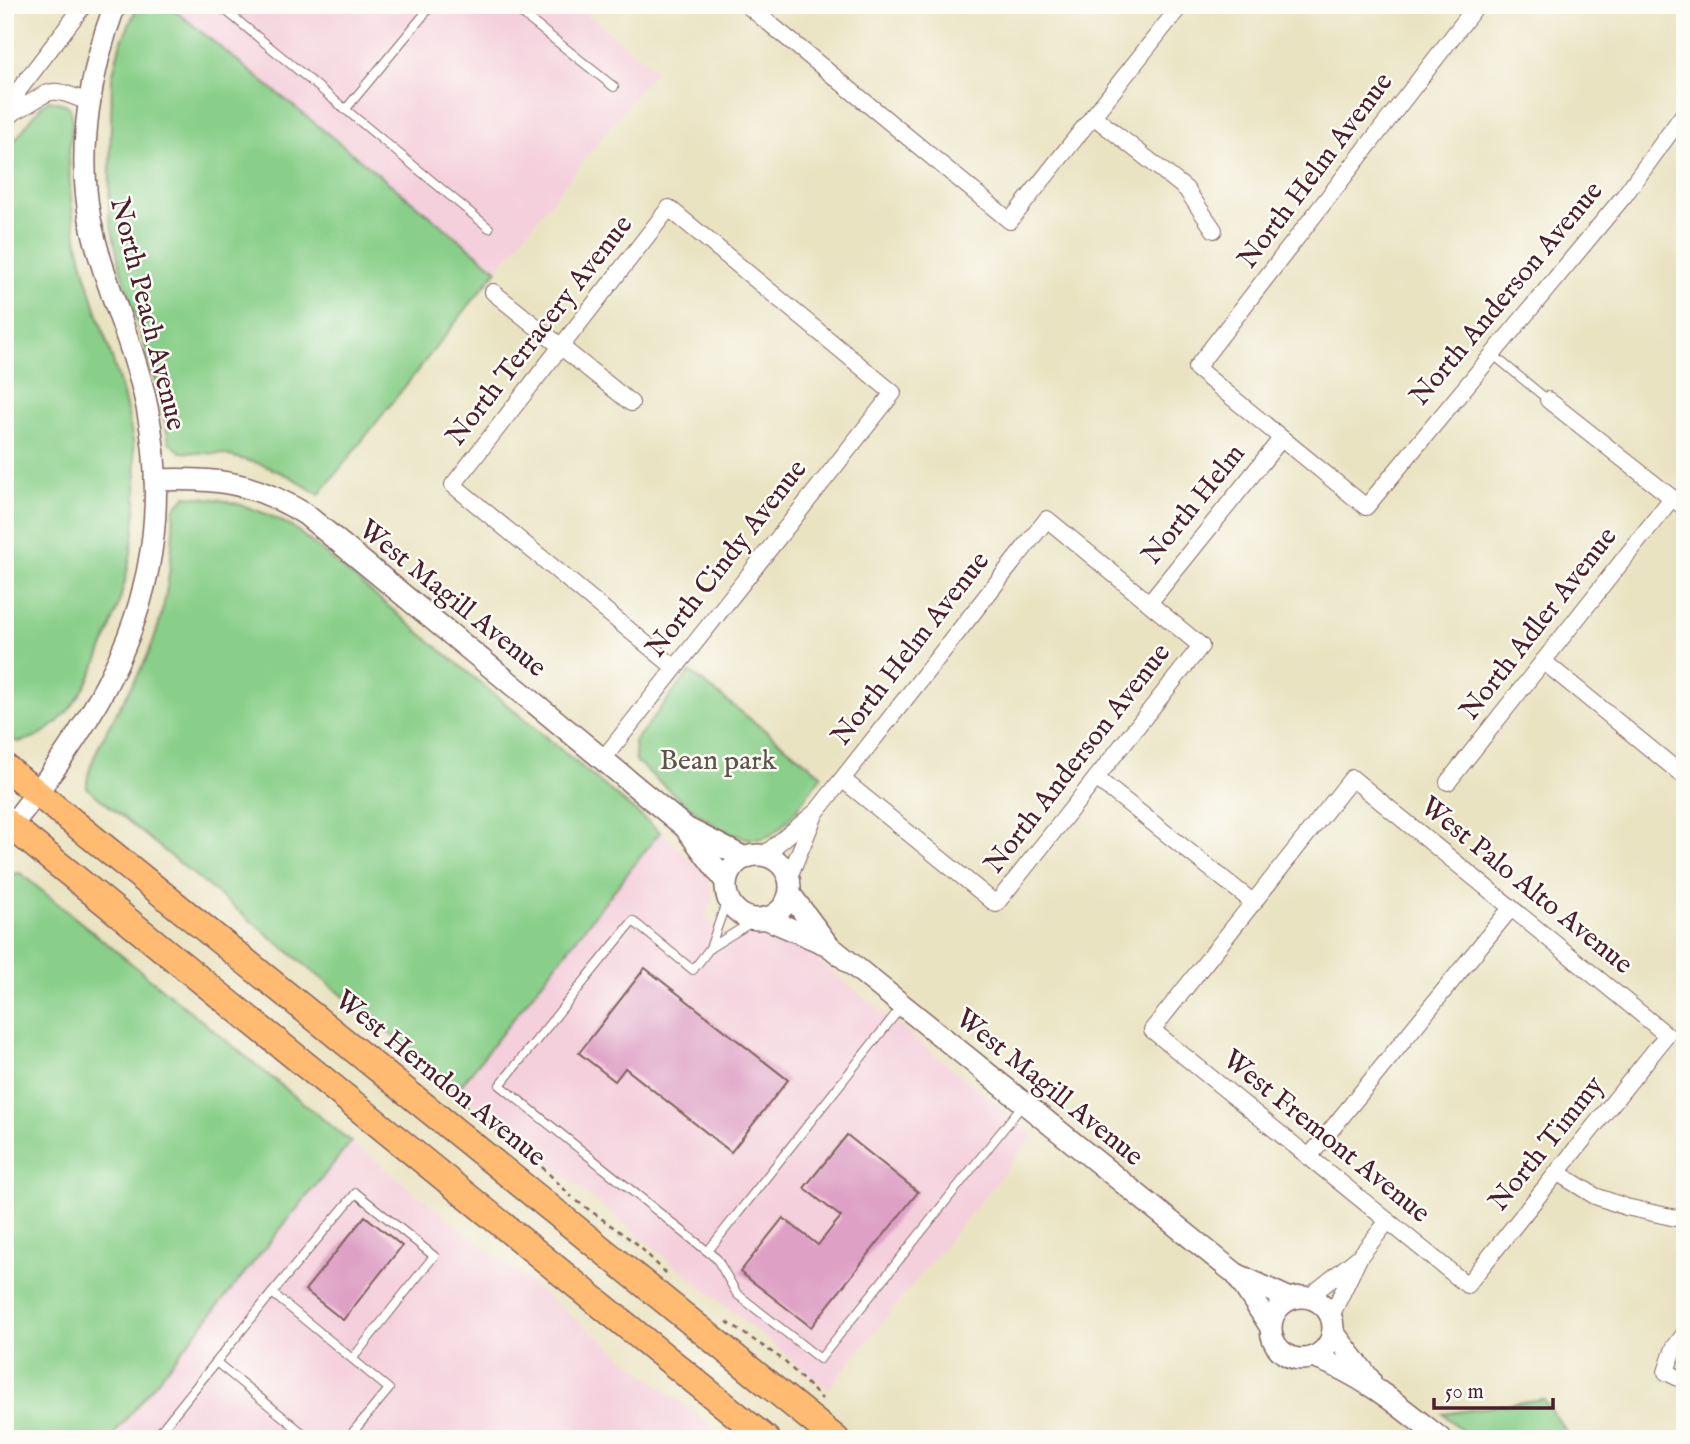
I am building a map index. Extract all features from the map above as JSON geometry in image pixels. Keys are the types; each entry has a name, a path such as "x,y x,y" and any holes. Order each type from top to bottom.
{"main road":[{"name":"West Herndon Avenue","path":"5,767 836,1439"},
{"path":"7,827 766,1439"}],"street":[{"path":"9,117 18,91 84,5"},
{"name":"North Peach Avenue","path":"7,827 38,794 93,714 133,626 153,553 155,480 147,407 90,219 86,159 90,103 100,46 115,5"},
{"path":"747,5 1010,221 1181,5"},
{"name":"North Helm Avenue","path":"1281,439 1196,368 1287,254 1436,55 1477,5"},
{"path":"9,117 48,90 56,89 90,103"},
{"name":"North Anderson Avenue","path":"1281,439 1366,507 1491,353 1624,196 1685,112"},
{"path":"1093,116 1186,188 1214,230"},
{"name":"North Terracery Avenue","path":"674,667 453,485 669,208 893,393"},
{"path":"493,292 631,403"},
{"name":"North Cindy Avenue","path":"603,759 893,393"},
{"path":"1548,400 1685,508"},
{"name":"North Helm","path":"1149,603 1281,439"},
{"name":"West Magill Avenue","path":"155,480 207,478 233,482 294,507 686,828 727,889"},
{"name":"North Adler Avenue","path":"1448,782 1671,498"},
{"name":"North Helm Avenue","path":"754,857 817,811 1047,519 1149,603"},
{"name":"North Anderson Avenue","path":"842,779 996,904 1201,646 1149,603"},
{"path":"1543,662 1685,777"},
{"path":"1096,778 1254,903"},
{"name":"West Palo Alto Avenue","path":"1254,903 1352,778 1667,1035"},
{"name":"North Helm Avenue","path":"789,886 817,811"},
{"name":"West Magill Avenue","path":"686,828 754,857"},
{"path":"754,857 784,867 789,886 785,905 760,919 736,911 727,889 733,867 754,857"},
{"name":"West Magill Avenue","path":"789,886 828,945 1236,1275 1270,1326"},
{"name":"West Fremont Avenue","path":"1254,903 1152,1030 1467,1285"},
{"path":"1309,1157 1511,908"},
{"name":"West Magill Avenue","path":"760,919 828,945"},
{"name":"North Timmy","path":"1467,1285 1667,1035"},
{"path":"1558,1173 1595,1196 1626,1207 1685,1220"},
{"path":"1360,1256 1274,1314 1270,1326 1278,1349 1288,1356 1301,1359 1323,1352 1360,1256 1388,1221"},
{"name":"West Magill Avenue","path":"1236,1275 1299,1298"},
{"path":"1299,1298 1318,1301 1378,1390"},
{"path":"1685,1333 1674,1348 1666,1372 1685,1381"},
{"path":"1313,1357 1330,1363 1378,1390 1441,1439"}],"lane":[{"path":"219,5 489,228"},
{"path":"345,110 432,5"},
{"path":"511,5 614,87"},
{"path":"1491,353 1548,400"},
{"path":"727,889 710,948 693,970 633,921 500,1085 708,1251 723,1266 729,1283 737,1294 820,1359 1024,1103"},
{"path":"710,948 760,919"},
{"path":"708,1251 903,1006"},
{"path":"153,1439 356,1193 434,1256 353,1358"},
{"path":"272,1293 389,1389 347,1439"},
{"path":"216,1362 310,1439"}],"path":[{"path":"456,1098 538,1163 576,1200 637,1244 672,1278"},
{"path":"724,1320 782,1359 824,1401"}],"shaded area":[{"path":"168,5 575,5 655,70 497,270"},
{"path":"660,832 708,875 713,898 704,918 734,942 756,928 782,931 1034,1135 828,1389 458,1089"},
{"path":"351,1142 721,1434 722,1439 110,1439"}],"green space":[{"path":"138,5 168,5 497,270 319,495 291,477 261,464 222,454 181,452 169,442 158,388 121,271 109,215 112,78 120,45"},
{"path":"49,100 65,104 71,112 69,164 74,223 85,273 131,427 136,498 134,532 120,601 94,669 64,716 42,733 17,742 5,732 5,153 42,105"},
{"path":"186,496 242,505 294,528 660,832 458,1089 87,788 88,774 101,741 140,671 154,639 168,584 174,509"},
{"name":"Bean park","path":"690,672 822,775 793,814 772,834 757,839 739,836 720,828 681,801 636,761 634,742"},
{"path":"20,873 351,1142 110,1439 5,1439 5,880 10,874"},
{"path":"1543,1399 1572,1439 1472,1439 1443,1414"}],"building":[{"path":"645,968 788,1080 731,1152 625,1068 615,1081 579,1053"},
{"path":"847,1135 918,1192 811,1327 740,1272 783,1218 818,1245 841,1217 804,1188"},
{"path":"365,1216 402,1246 343,1320 305,1290"}]}
